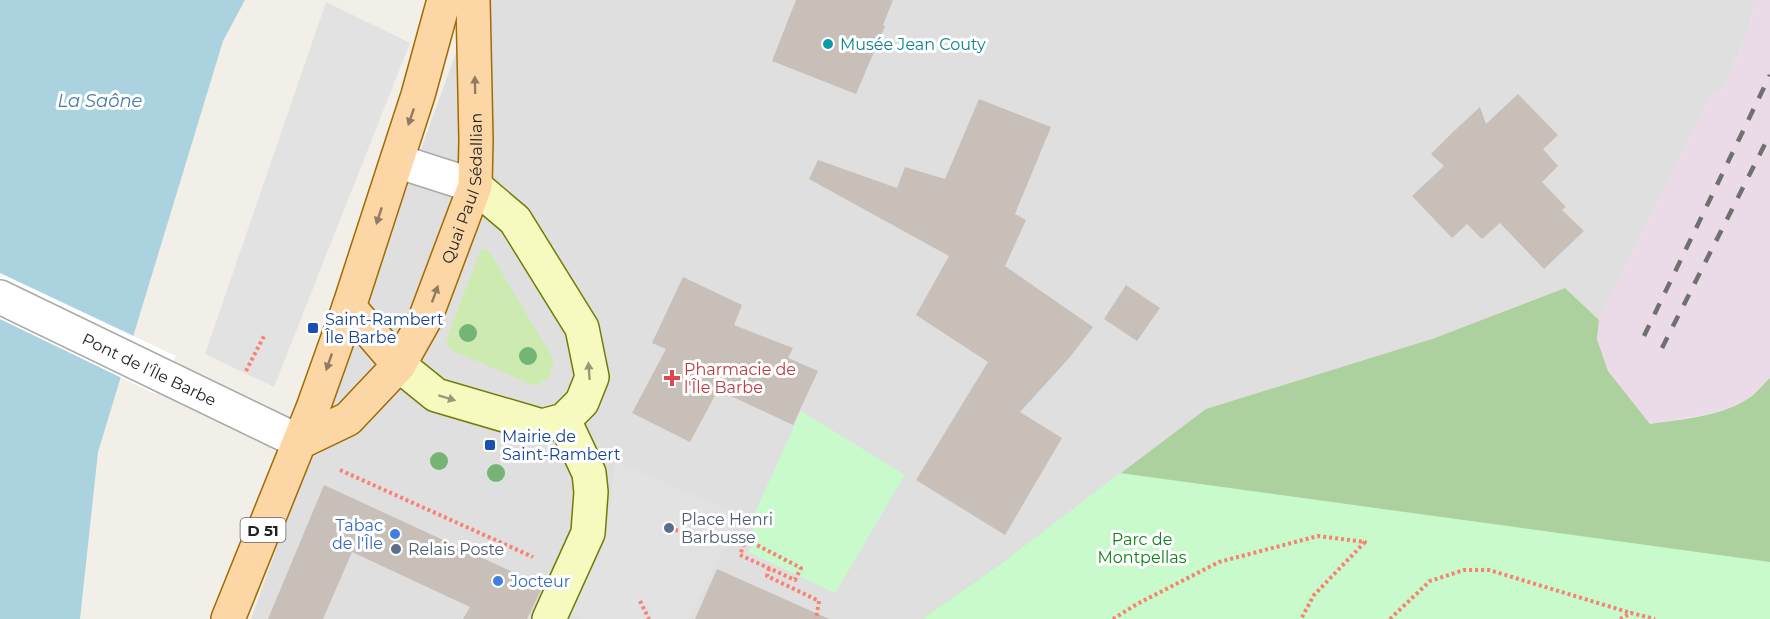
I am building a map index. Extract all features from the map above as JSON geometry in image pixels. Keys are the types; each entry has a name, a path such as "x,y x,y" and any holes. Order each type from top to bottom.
{"main road":[{"path":"296,450 349,307 418,95 444,0"},
{"name":"Quai Paul Sédallian","path":"296,450 348,419 399,365 425,319 475,186 473,0"},
{"path":"349,307 399,365"},
{"name":"D 51","path":"228,619 296,450"}],"street":[{"path":"397,161 475,186 515,220 582,328 592,377 582,402 564,420 542,426 436,395 399,365"},
{"name":"Pont de l'Île Barbe","path":"0,297 169,377 228,408 296,450"},
{"path":"549,619 588,533 591,492 589,473 564,420"}],"path":[{"path":"296,450 571,574"},
{"path":"675,530 745,541 753,543 801,568 795,580 740,555 745,541"},
{"path":"1113,619 1137,604 1219,562 1318,536 1365,543 1314,595 1301,619"},
{"path":"769,568 767,576 819,601 816,619"},
{"path":"1390,619 1430,581 1464,570 1489,570 1655,619"},
{"path":"640,601 649,619"},
{"path":"1620,619 1631,613"}],"shaded area":[{"path":"475,0 1754,0 1750,25 1725,86 1711,94 1599,320 1565,288 1432,339 999,565 922,619 251,619"},
{"path":"1754,0 1770,0 1770,378 1747,400 1726,409 1705,415 1650,424 1608,371 1597,339 1599,320 1711,94 1725,86 1750,25"},
{"path":"326,2 410,43 274,387 205,354"},
{"name":"Place Henri Barbusse","path":"615,461 741,515 688,619 581,619 568,611 600,541 611,500"}],"green space":[{"path":"481,249 489,251 554,360 549,378 535,386 453,351 448,346 447,338"},
{"path":"1565,288 1599,320 1597,339 1608,371 1650,424 1699,416 1735,406 1749,398 1770,378 1770,619 922,619 999,565 1206,409 1432,339"},
{"path":"801,411 905,475 835,593 748,552 752,545 754,515"},
{"name":"Parc de Montpellas","path":"1120,473 1770,562 1770,619 922,619 999,565"}],"water":[{"name":"La Saône","path":"0,0 245,0 223,41 98,452 80,619 0,619"}],"pier":[{"path":"0,273 176,356 155,394 0,319"}],"building":[{"name":"Musée Jean Couty","path":"796,0 893,0 883,25 885,26 856,94 772,61"},
{"path":"1518,94 1558,135 1543,149 1558,166 1542,182 1566,207 1562,210 1584,231 1544,269 1500,223 1482,239 1467,224 1452,238 1412,196 1444,166 1431,154 1453,132 1480,107 1486,124"},
{"path":"979,99 1051,127 1015,214 1026,220 1005,266 1093,327 1070,357 1020,412 1062,438 1005,535 916,480 988,362 916,315 949,256 809,179 818,160 897,188 905,167 945,179"},
{"path":"683,277 742,305 734,325 793,348 788,358 818,371 793,425 718,390 690,442 632,413 666,349 652,343"},
{"path":"1126,285 1160,308 1137,341 1104,319"},
{"path":"324,485 543,586 527,619 463,619 470,607 352,552 323,619 268,619"},
{"path":"717,569 829,619 695,619"}],"railway":[{"path":"1644,336 1770,75"},
{"path":"1662,348 1770,134"}],"place":[{"name":"Musée Jean Couty","path":"828,44"},
{"name":"Saint-Rambert Île Barbe","path":"313,328"},
{"name":"Pharmacie de l'Île Barbe","path":"672,378"},
{"name":"Mairie de Saint-Rambert","path":"490,445"},
{"name":"Place Henri Barbusse","path":"669,528"},
{"name":"Tabac de l'Île","path":"395,534"},
{"name":"Relais Poste","path":"396,549"},
{"name":"Jocteur","path":"498,581"}]}
